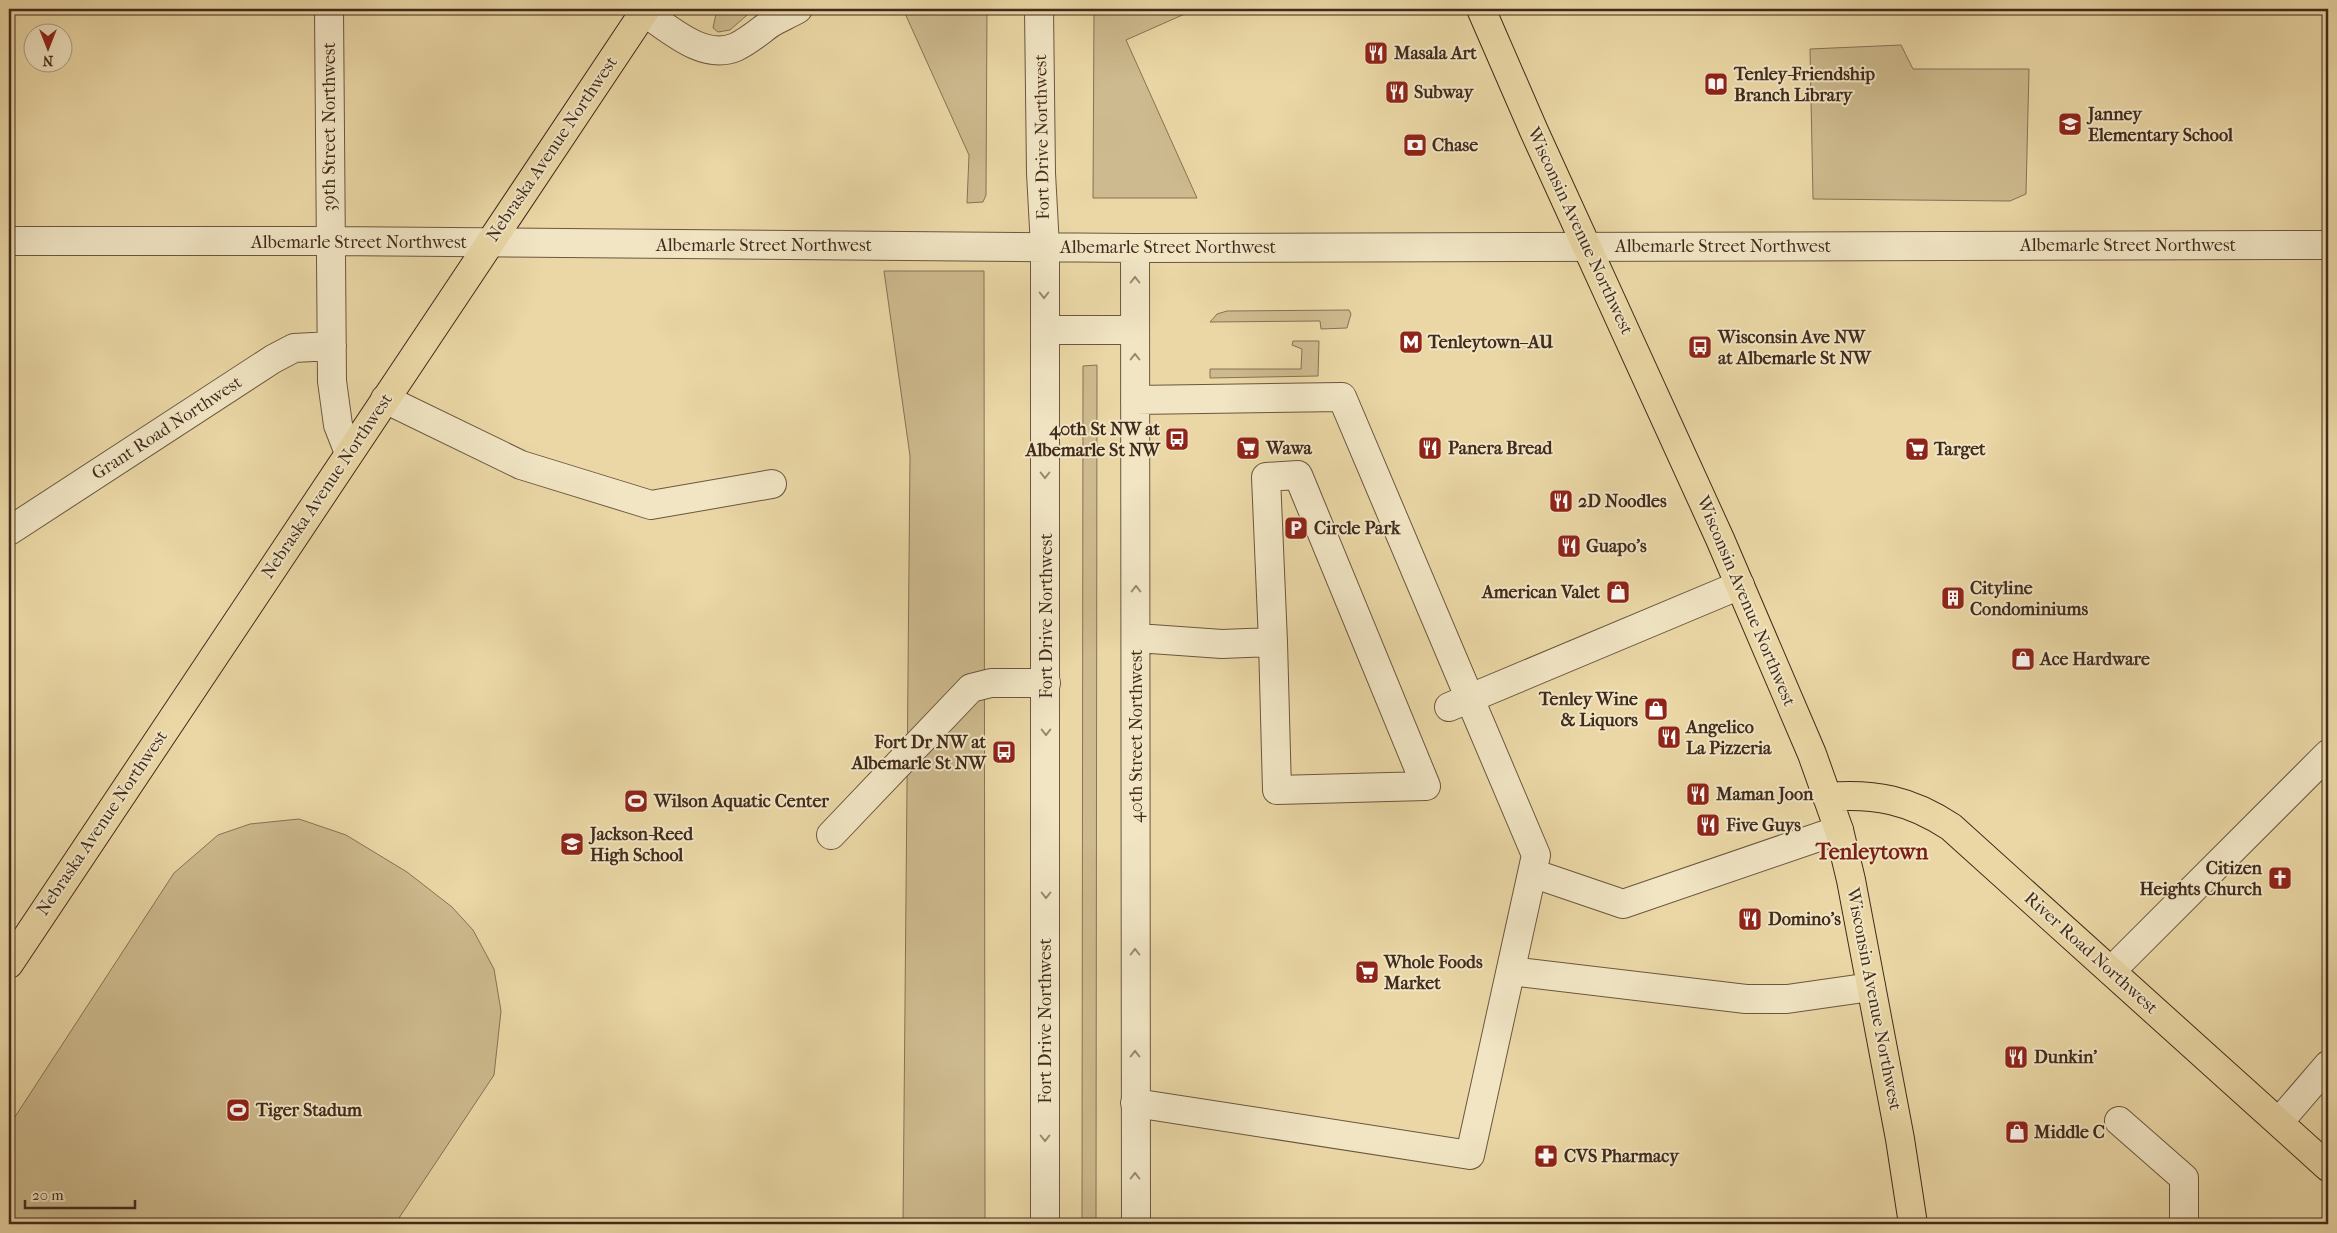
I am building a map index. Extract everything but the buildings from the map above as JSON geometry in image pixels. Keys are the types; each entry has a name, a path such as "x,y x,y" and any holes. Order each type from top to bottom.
{"main road":[{"name":"Nebraska Avenue Northwest","path":"9,964 645,10"},
{"name":"Wisconsin Avenue Northwest","path":"1489,11 1586,246 1740,586 1812,754 1838,830 1851,880 1900,1139 1913,1224"},
{"name":"River Road Northwest","path":"1827,797 1856,794 1885,798 1923,811 1962,836 2328,1167"}],"street":[{"name":"39th Street Northwest","path":"329,9 330,241 334,410 349,453"},
{"path":"645,10 688,41 711,50 728,50 738,46 774,22 798,9"},
{"name":"Fort Drive Northwest","path":"1039,9 1041,173 1045,247 1045,1224"},
{"name":"Albemarle Street Northwest","path":"9,241 330,241 1135,248 2328,245"},
{"name":"40th Street Northwest","path":"1135,248 1137,638 1136,1224"},
{"path":"1045,330 1135,330"},
{"name":"Grant Road Northwest","path":"9,531 272,359 294,348 332,346"},
{"path":"1135,400 1342,397 1459,702 1536,855 1470,1155 1135,1103"},
{"path":"385,399 521,465 651,505 772,484"},
{"path":"1298,475 1426,786 1277,790 1273,642 1266,477 1298,475"},
{"path":"1459,702 1740,586"},
{"path":"1137,638 1222,644 1273,642"},
{"path":"831,835 971,688 991,683 1046,683"},
{"path":"2111,971 2328,754"},
{"path":"1532,873 1623,904 1838,830"},
{"path":"1511,971 1746,999 1787,999 1871,987"},
{"path":"2279,1122 2328,1066"},
{"path":"2119,1121 2184,1178 2184,1224"}],"shaded area":[{"path":"717,9 754,9 730,30 718,32 713,28"},
{"path":"903,9 987,9 986,195 983,202 967,203 969,155"},
{"path":"1094,9 1196,9 1126,40 1197,198 1093,198"},
{"path":"1901,45 1913,69 2029,69 2026,194 2010,201 1813,199 1810,49"},
{"path":"884,271 984,271 985,1224 903,1224 910,456"},
{"path":"1349,310 1351,314 1347,328 1321,329 1320,321 1210,322 1217,314 1227,311"},
{"path":"1293,341 1319,341 1318,376 1210,378 1210,369 1301,369 1302,349 1292,345"},
{"path":"1097,365 1096,1224 1082,1224 1083,366"},
{"name":"Tiger Stadum","path":"299,819 346,835 407,872 452,907 473,930 494,969 501,1011 494,1075 395,1224 9,1224 9,1126 174,873 218,835 250,824"}],"place":[{"name":"Masala Art","path":"1376,53"},
{"name":"Tenley-Friendship Branch Library","path":"1716,84"},
{"name":"Subway","path":"1397,92"},
{"name":"Janney Elementary School","path":"2070,124"},
{"name":"Chase","path":"1415,145"},
{"name":"Tenleytown–AU","path":"1411,342"},
{"name":"Wisconsin Ave NW at Albemarle St NW","path":"1700,347"},
{"name":"40th St NW at Albemarle St NW","path":"1177,439"},
{"name":"Wawa","path":"1248,448"},
{"name":"Panera Bread","path":"1430,448"},
{"name":"Target","path":"1917,449"},
{"name":"2D Noodles","path":"1561,501"},
{"name":"Circle Park","path":"1296,528"},
{"name":"Guapo's","path":"1569,546"},
{"name":"American Valet","path":"1618,592"},
{"name":"Cityline Condominiums","path":"1953,598"},
{"name":"Ace Hardware","path":"2023,659"},
{"name":"Tenley Wine & Liquors","path":"1656,709"},
{"name":"Angelico La Pizzeria","path":"1669,737"},
{"name":"Fort Dr NW at Albemarle St NW","path":"1004,752"},
{"name":"Maman Joon","path":"1698,794"},
{"name":"Wilson Aquatic Center","path":"636,801"},
{"name":"Five Guys","path":"1708,825"},
{"name":"Jackson-Reed High School","path":"572,844"},
{"name":"Citizen Heights Church","path":"2280,878"},
{"name":"Domino's","path":"1750,919"},
{"name":"Whole Foods Market","path":"1367,972"},
{"name":"Dunkin'","path":"2016,1057"},
{"name":"Tiger Stadum","path":"238,1110"},
{"name":"Middle C","path":"2017,1132"},
{"name":"CVS Pharmacy","path":"1546,1156"}],"district":[{"name":"Tenleytown","path":"1872,852"}]}
